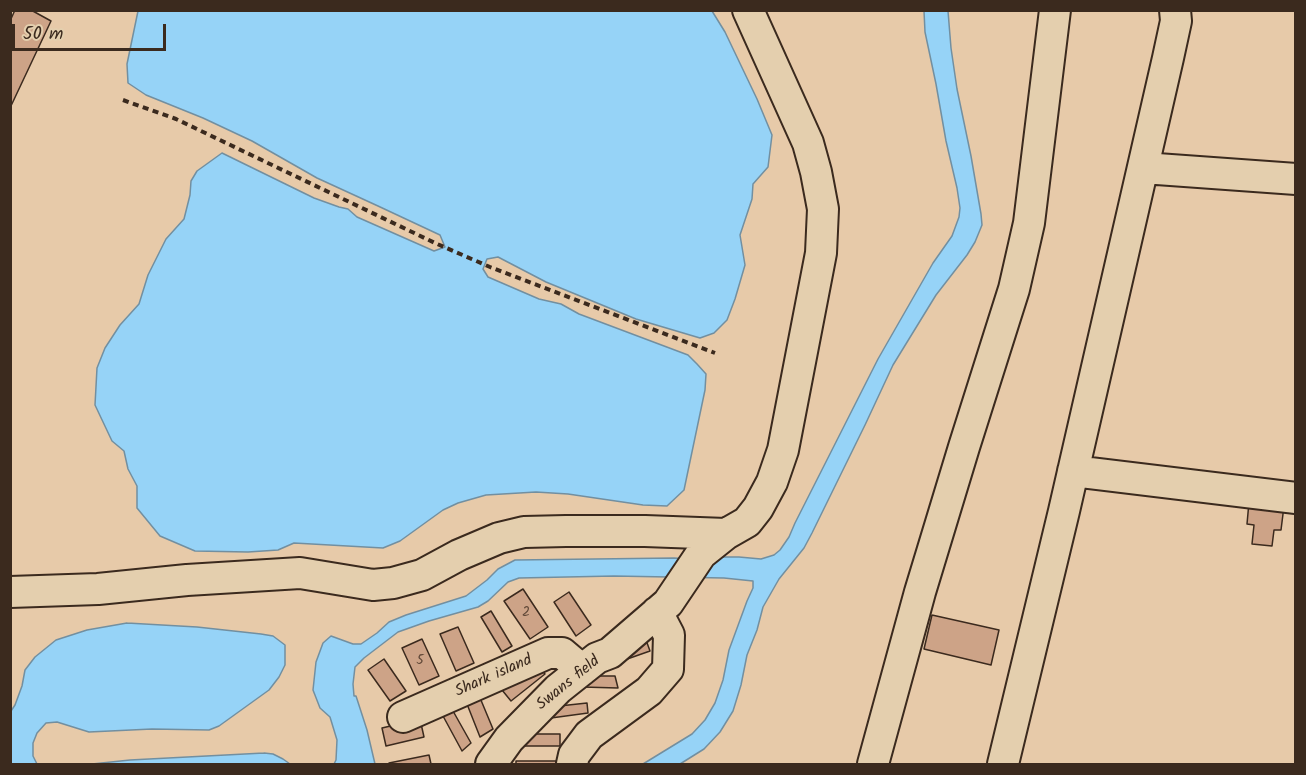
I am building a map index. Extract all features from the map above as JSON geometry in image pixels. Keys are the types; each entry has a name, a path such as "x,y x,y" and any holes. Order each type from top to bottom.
{"street":[{"name":"Swans field","path":"491,765 509,739 558,689 597,658 610,653 668,603 700,554 726,534 747,522 758,508 772,482 783,450 821,253 823,208 808,143 748,10"},
{"path":"873,765 920,592 1014,289 1029,223 1055,10"},
{"path":"1003,765 1143,168 1176,21 1175,10"},
{"path":"1143,168 1296,179"},
{"path":"1073,471 1296,498"},
{"path":"10,592 98,589 186,580 300,573 373,585 393,583 422,575 469,550 499,538 524,532 645,531 726,534"},
{"path":"572,765 574,755 589,735 649,691 668,669 669,635 657,612"},
{"name":"Shark island","path":"403,717 548,653 562,653 582,670"}],"path":[{"path":"123,100 176,119 490,267 715,353"}],"water":[{"path":"138,11 712,11 725,32 772,135 768,167 753,184 752,199 740,235 745,265 727,320 714,333 700,338 636,319 546,282 498,257 487,259 483,269 488,277 539,299 561,304 579,314 688,355 697,364 706,374 705,390 684,490 667,506 536,492 486,495 443,510 400,541 383,548 294,543 278,550 195,551 160,536 137,508 137,486 128,469 124,451 112,441 95,405 97,368 105,348 120,325 139,304 148,275 166,239 184,219 191,181 197,171 222,153 314,198 348,209 357,217 434,251 445,247 440,235 317,178 252,141 146,95 128,83 127,64"},
{"path":"924,11 948,11 957,89 982,225 967,255 936,295 893,365 804,548 779,579 763,607 747,655 733,711 720,732 704,749 680,764 643,764 692,734 705,720 715,703 723,680 729,650 753,588 753,581 724,578 614,576 519,578 508,582 478,607 398,632 355,667 354,696 356,696 367,730 375,764 334,764 337,740 330,717 320,708 313,690 316,662 323,643 331,636 353,644 361,644 389,622 466,596 498,569 515,560 711,557 761,559 774,555 780,550 789,537 878,359 933,263 952,236 959,217 957,188 925,32"},
{"path":"127,623 197,627 273,636 285,645 285,665 269,690 219,726 209,730 152,729 89,732 57,722 46,723 37,733 33,743 33,756 37,764 11,764 11,711 22,686 25,670 35,657 56,640 87,630"},
{"path":"273,754 290,764 92,764 130,760"}],"building":[{"path":"15,10 31,10 51,21 10,108 10,21"},
{"path":"1249,502 1284,506 1281,530 1274,530 1272,546 1252,544 1254,525 1247,524"},
{"path":"523,589 548,627 530,639 504,601"},
{"path":"569,592 591,625 576,636 554,602"},
{"path":"491,611 512,646 502,652 481,617"},
{"path":"932,615 999,630 991,665 924,649"},
{"path":"458,627 474,663 456,671 440,634"},
{"path":"422,639 439,676 419,685 402,648"},
{"path":"646,640 650,651 613,664"},
{"path":"384,659 406,691 390,701 368,670"},
{"path":"536,663 545,674 511,701 502,690"},
{"path":"582,676 615,676 618,688 582,687"},
{"path":"478,693 493,729 480,737 465,699"},
{"path":"587,703 588,713 551,718 550,707"},
{"path":"453,711 471,743 462,751 443,716"},
{"path":"420,719 424,737 386,746 382,728"},
{"path":"522,734 560,734 560,746 522,746"},
{"path":"429,755 431,764 389,763"},
{"path":"516,761 556,761 556,764 516,764"}]}
